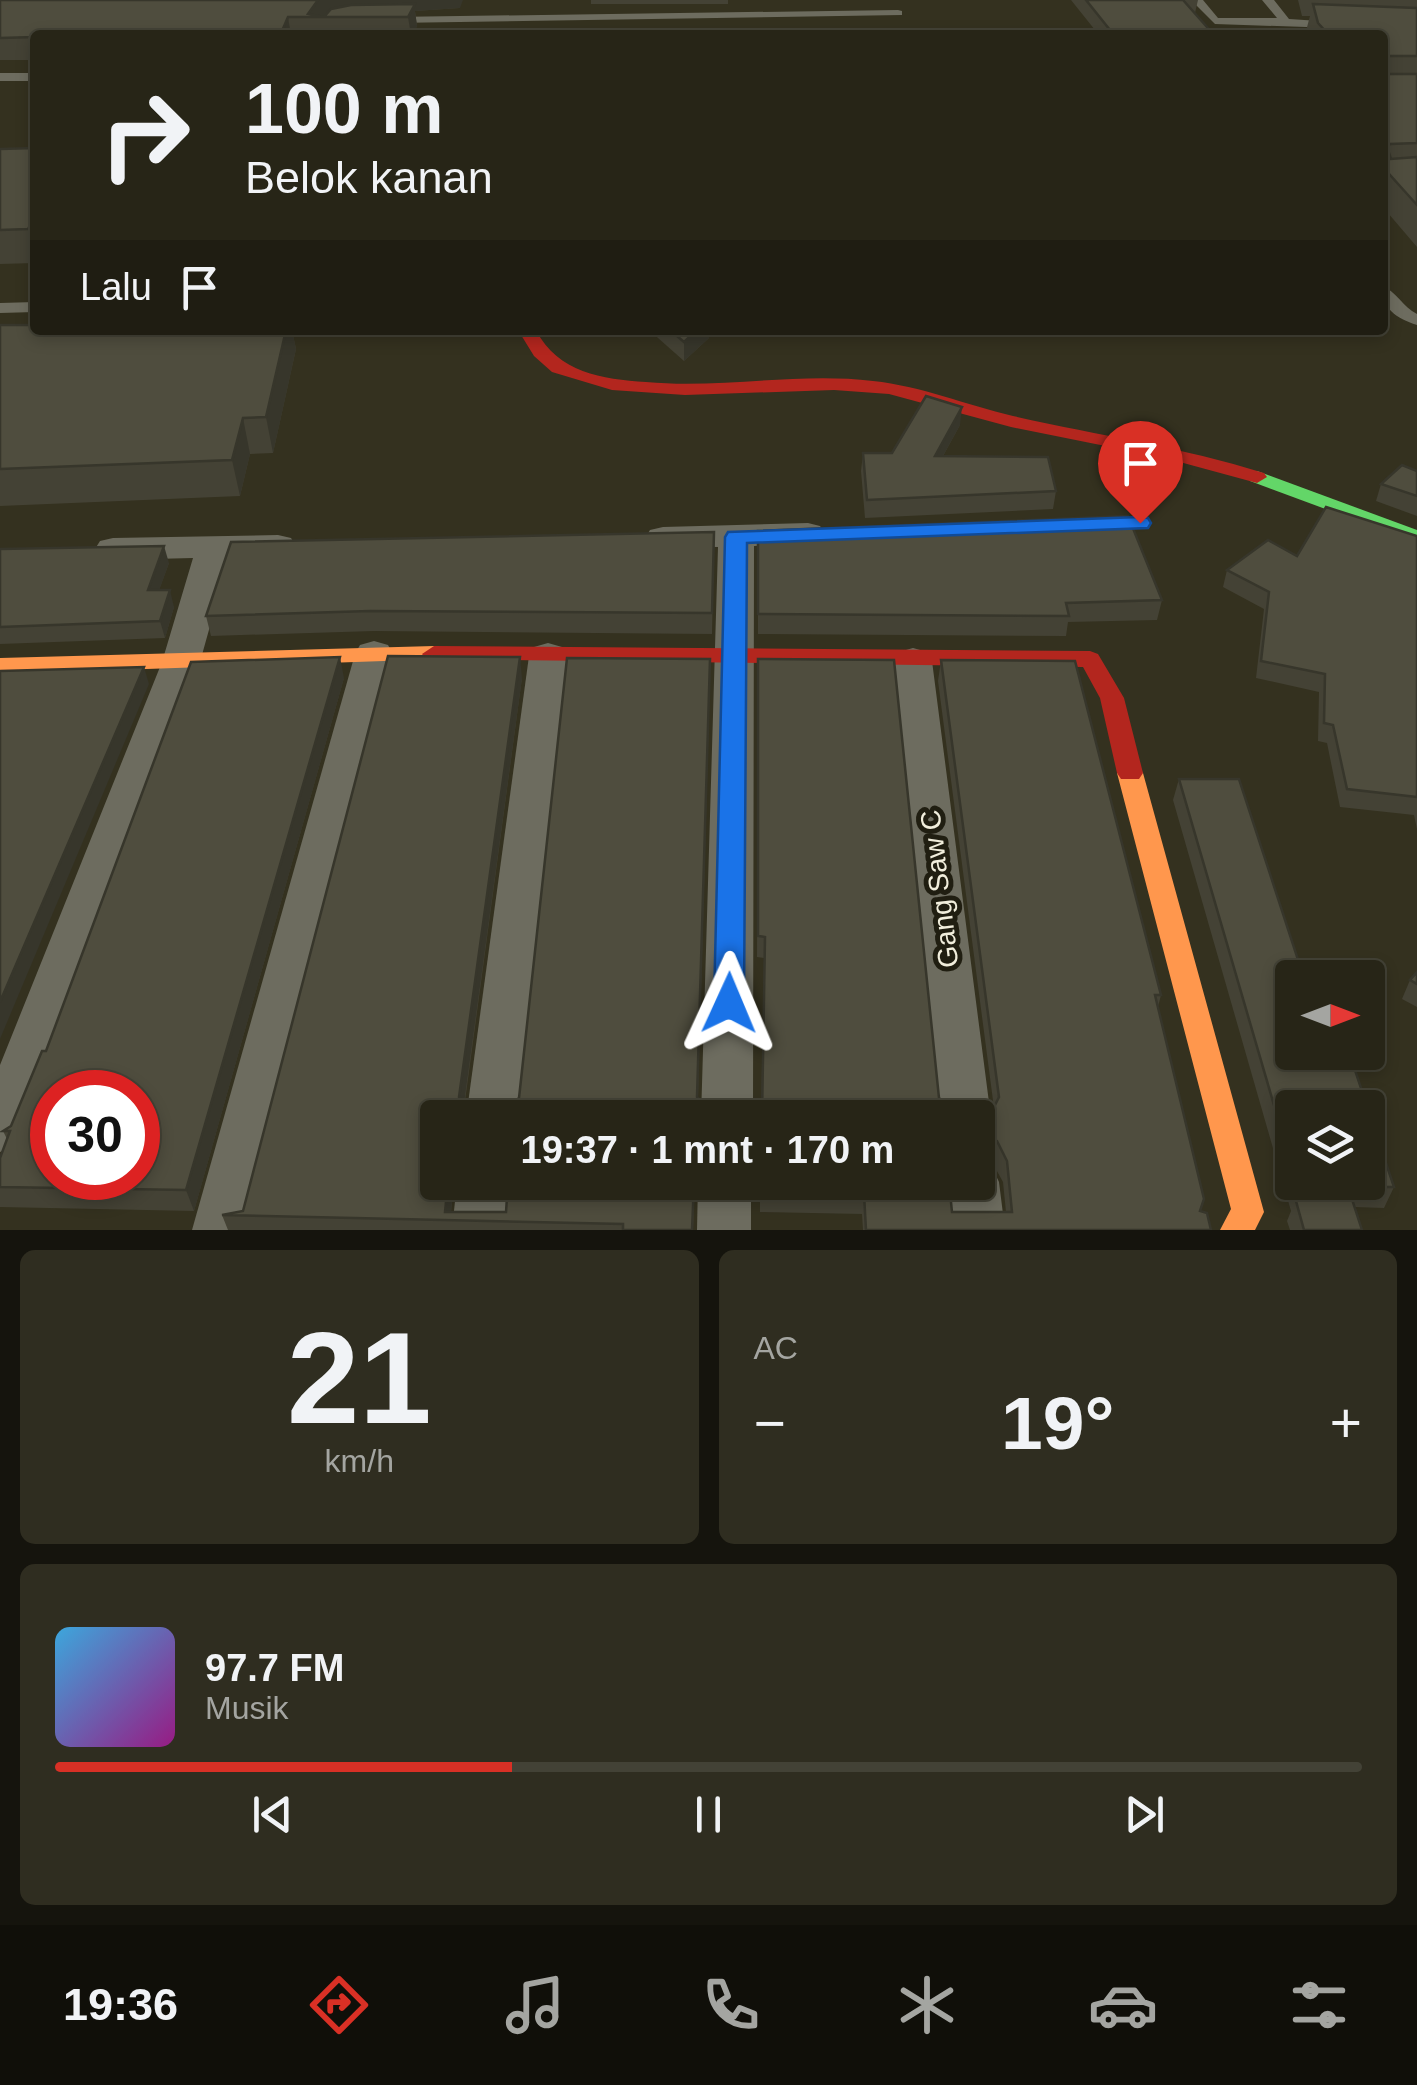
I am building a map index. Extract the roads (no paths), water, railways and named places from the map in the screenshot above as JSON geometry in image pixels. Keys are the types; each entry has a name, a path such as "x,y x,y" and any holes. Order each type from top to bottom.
{"street":[{"path":"528,335 531,350 542,361 585,380 699,388 888,388 1054,431 1183,454 1417,537"},
{"path":"620,539 832,534"},
{"path":"726,1100 736,537"},
{"path":"78,550 311,545"},
{"path":"0,1130 181,662 214,547"},
{"path":"219,1230 374,654"},
{"path":"0,666 374,654 1090,659 1100,670 1248,1212 1236,1230"},
{"path":"494,1100 548,656"},
{"name":"Gang Saw C","path":"913,660 963,1100"},
{"path":"479,1230 482,1200"},
{"path":"724,1230 725,1200"},
{"path":"974,1200 978,1230"}],"lane":[{"path":"1197,0 1223,30"},
{"path":"1268,0 1286,22"},
{"path":"374,20 898,13"},
{"path":"1215,21 1348,26"},
{"path":"0,78 30,77"},
{"path":"1388,297 1399,311 1417,320"},
{"path":"0,308 30,307"}]}
